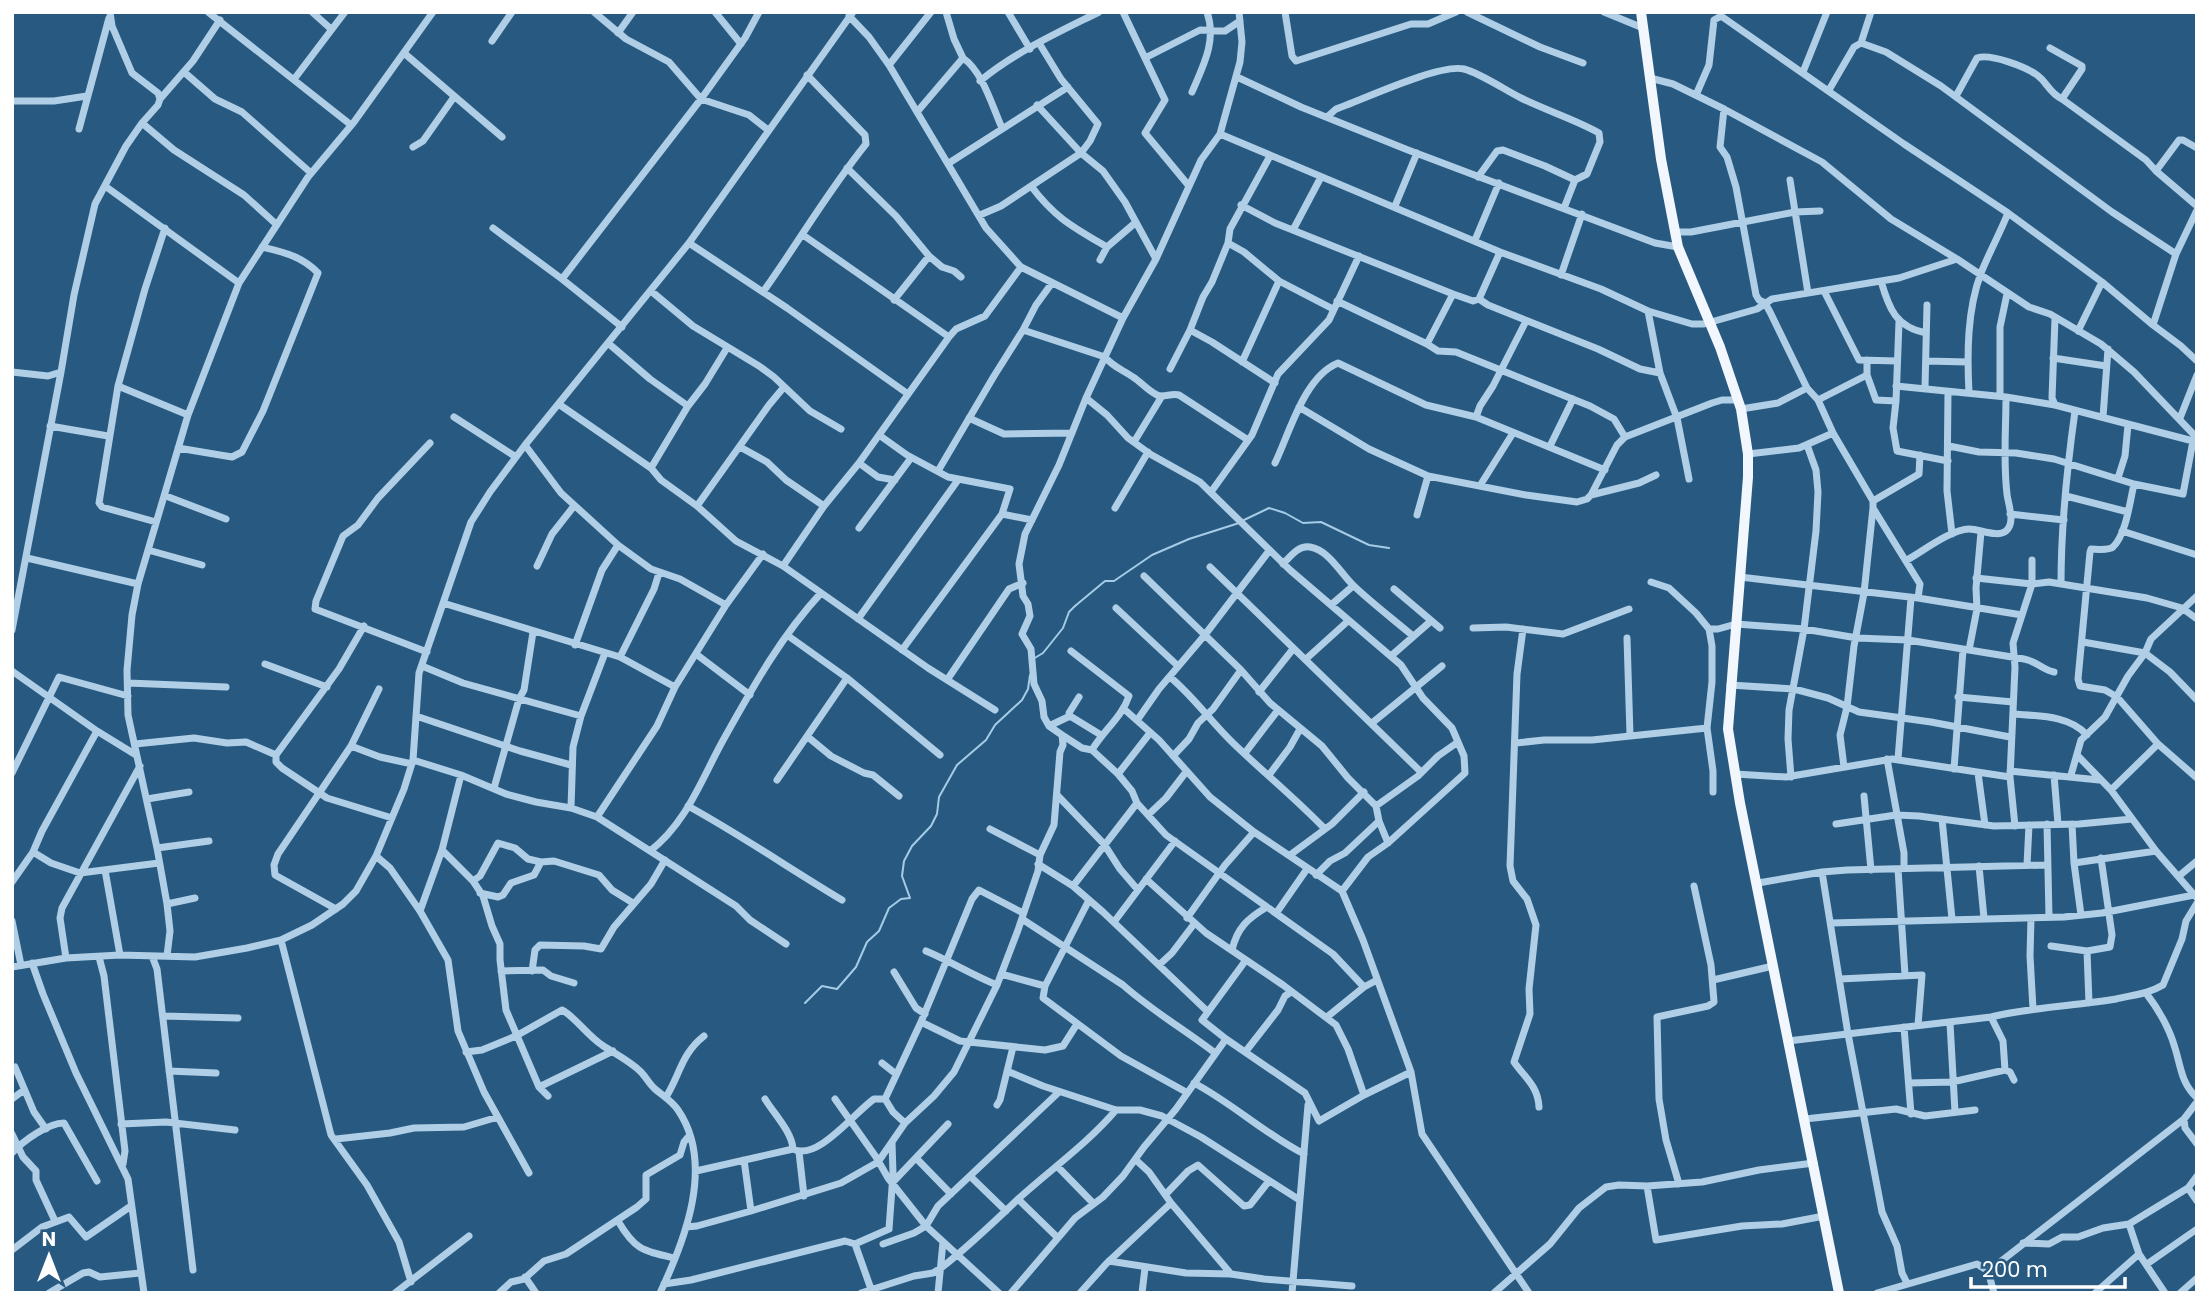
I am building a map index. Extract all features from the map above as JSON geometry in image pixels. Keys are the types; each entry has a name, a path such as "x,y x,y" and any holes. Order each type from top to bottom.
{"main road":[{"path":"1641,12 1661,159 1678,247 1720,347 1739,404 1748,454 1728,729 1839,1293"}],"street":[{"path":"208,12 295,78 351,125"},
{"path":"312,12 331,29"},
{"path":"295,78 345,12"},
{"path":"167,956 170,931 167,904 140,765 129,724 128,683 132,615 138,584 188,415 239,283 311,173 351,125 433,12"},
{"path":"492,41 513,12"},
{"path":"594,12 618,33 669,62 701,99 749,116 768,130"},
{"path":"618,33 633,12"},
{"path":"715,12 741,44"},
{"path":"562,279 701,99 741,44 759,12"},
{"path":"889,65 931,12"},
{"path":"946,12 963,58 970,63 1002,128"},
{"path":"1008,12 1030,50"},
{"path":"980,81 993,70 1088,15 1099,12"},
{"path":"1124,12 1165,100 1145,133 1189,186"},
{"path":"1192,92 1208,54 1211,39 1207,12"},
{"path":"1284,12 1292,56 1296,61 1411,24 1428,24 1456,12"},
{"path":"1467,12 1540,47 1583,63"},
{"path":"1604,12 1643,28"},
{"path":"1803,72 1827,12"},
{"path":"1829,90 1854,47 1861,43 1871,12"},
{"path":"79,129 110,13"},
{"path":"110,13 112,26 132,73 158,93 160,99"},
{"path":"12,967 66,958 120,955 195,957 281,940 312,925 356,891 376,856 412,762 422,666 471,522 489,492 525,445 689,243 851,14 889,65 995,238 1021,267 1123,318"},
{"path":"1145,58 1200,30 1225,31 1241,15"},
{"path":"1241,15 1241,55 1220,134 1201,160 1156,259 1123,318 1025,534 1019,564 1023,596 1030,616 1022,634 1031,649 1034,684 1049,726 1082,748 1092,750 1118,774 1132,791 1137,803 1157,826 1333,954 1364,987"},
{"path":"1696,95 1709,65 1714,20 1723,16 1904,144 2008,213 2102,282 2197,361"},
{"path":"12,631 94,204 126,146 160,99 184,72 220,20"},
{"path":"981,215 1001,206 1081,153 1098,124 1068,87 1040,43"},
{"path":"1861,43 1886,52 1956,96 2112,212 2176,254"},
{"path":"2050,48 2082,66 2062,99"},
{"path":"404,53 502,137"},
{"path":"1956,96 1977,58 1983,55 2037,75 2054,96 2062,99 2146,160 2197,208 2176,254 2153,325"},
{"path":"917,111 963,58"},
{"path":"1327,117 1336,109 1410,80 1441,71 1464,69 1599,133 1600,142 1587,174 1575,180 1564,208"},
{"path":"184,72 215,99 242,112 311,173"},
{"path":"763,292 817,210 866,144 867,139 807,75"},
{"path":"1237,77 1327,117 1478,177 1655,243 1678,247"},
{"path":"1650,78 1696,95 1822,162 1891,219 2007,294 2108,349 2180,418 2195,439 2183,494 2134,484 2033,455 1979,452 1950,446"},
{"path":"948,163 1068,87"},
{"path":"12,101 54,101 87,96"},
{"path":"413,147 423,141 454,97"},
{"path":"1037,105 1081,153 1103,171 1125,201 1156,259"},
{"path":"1724,109 1720,147 1727,157 1736,187 1756,295 1765,303 1808,388 1818,400 1833,433 1920,584 1914,598 1908,640 1898,759"},
{"path":"142,123 174,150 244,195 276,224"},
{"path":"1220,134 1500,252 1601,289 1648,311 1692,324 1709,323 1721,317 1757,309 1765,303 1808,293 1899,278 1956,259"},
{"path":"2156,171 2176,141 2183,140 2197,148"},
{"path":"1478,177 1497,151 1503,150 1575,180"},
{"path":"1395,206 1416,153"},
{"path":"1170,369 1190,331 1228,243 1230,229 1241,205 1270,156"},
{"path":"847,168 896,216 929,256 961,277"},
{"path":"1293,230 1321,177"},
{"path":"1790,180 1808,293"},
{"path":"1475,240 1499,183"},
{"path":"105,186 239,283"},
{"path":"1031,187 1049,209 1065,222 1107,247"},
{"path":"1241,205 1293,230 1453,294 1473,301 1479,299 1640,369 1660,373"},
{"path":"1675,232 1690,232 1795,212 1819,211"},
{"path":"1969,393 1971,320 1981,275 2008,213"},
{"path":"1561,275 1581,214"},
{"path":"1100,260 1107,247 1135,223"},
{"path":"156,522 100,506 108,436 118,386 141,301 165,228"},
{"path":"493,228 622,327"},
{"path":"803,235 949,337"},
{"path":"689,243 908,394"},
{"path":"1228,243 1244,252 1279,281 1438,351 1456,352 1573,399 1614,419 1625,437"},
{"path":"178,448 232,457 242,452 263,411 318,273 309,263 290,254 262,247"},
{"path":"1479,299 1500,252"},
{"path":"894,300 929,256"},
{"path":"1211,492 1248,440 1286,365 1324,328 1359,256"},
{"path":"783,566 949,337 956,329 985,316 1021,267"},
{"path":"1242,362 1279,281"},
{"path":"1881,281 1885,296 1899,322 1908,328 1926,333"},
{"path":"2078,331 2102,282"},
{"path":"938,471 1036,305 1052,283"},
{"path":"651,291 693,326 759,366 810,411 841,429"},
{"path":"1825,291 1858,360 1897,361"},
{"path":"1427,344 1453,294"},
{"path":"1907,560 1966,529 1981,532 2006,531 2009,527 2000,327 2007,294"},
{"path":"1925,387 1927,305"},
{"path":"1648,311 1660,373 1677,418 1689,479"},
{"path":"2055,318 2052,398 2055,405"},
{"path":"1476,416 1526,321"},
{"path":"1899,322 1893,428 1897,451 1948,461"},
{"path":"1023,330 1105,357 1162,396"},
{"path":"1190,331 1275,383"},
{"path":"608,343 650,379 688,406"},
{"path":"651,468 727,348"},
{"path":"2103,417 2108,349"},
{"path":"2053,358 2106,366"},
{"path":"1867,360 1867,375 1876,400 1896,401"},
{"path":"1926,360 1968,362"},
{"path":"1275,463 1299,407 1323,374 1338,363 1426,405 1476,416 1605,470"},
{"path":"12,372 48,376 61,372"},
{"path":"1818,400 1867,375"},
{"path":"2180,418 2197,375"},
{"path":"118,386 188,415"},
{"path":"1896,386 2003,396 2055,405 2128,425 2195,439"},
{"path":"697,506 768,405 784,387"},
{"path":"1299,407 1369,449 1428,476 1577,502 1591,495 1617,445 1625,437 1723,400 1739,404 1778,403 1808,388"},
{"path":"1948,392 1947,429 1950,446 1947,491 1952,534"},
{"path":"1134,442 1162,396 1171,393 1179,395 1248,440"},
{"path":"1086,398 1134,442 1194,478 1211,492 1283,564 1391,656 1408,673 1423,698 1452,728 1464,756 1465,773 1388,843 1368,857 1342,891"},
{"path":"1550,446 1573,399"},
{"path":"560,405 651,468 661,480 697,506 736,541 783,566 902,650 995,710"},
{"path":"2061,584 2067,463 2075,411"},
{"path":"454,417 516,457"},
{"path":"969,418 1004,434 1072,433"},
{"path":"2118,478 2125,456 2128,425"},
{"path":"50,426 108,436"},
{"path":"1481,484 1513,433"},
{"path":"1748,454 1793,449 1833,433"},
{"path":"879,435 911,457 958,480 1010,489 1002,514 902,650"},
{"path":"427,652 315,609 343,536 358,525 385,490 430,443"},
{"path":"525,445 547,477 574,506 618,545 659,573 680,579 726,605"},
{"path":"1791,777 1789,710 1804,629 1818,492 1816,470 1807,445"},
{"path":"740,447 767,462 786,480 824,506"},
{"path":"1115,508 1148,452"},
{"path":"1873,505 1919,474 1920,456"},
{"path":"859,528 911,457"},
{"path":"859,463 878,477 895,480"},
{"path":"1591,495 1639,483 1656,475"},
{"path":"1417,515 1428,476"},
{"path":"858,619 958,480"},
{"path":"2134,484 2126,524 2111,548 2091,549 2078,679 2080,686 2105,690 2117,697 2158,744 2197,778"},
{"path":"166,496 226,519"},
{"path":"2066,496 2129,512"},
{"path":"1844,767 1840,735 1847,707 1864,593 1873,505"},
{"path":"537,566 552,534 574,506"},
{"path":"1002,514 1032,520"},
{"path":"2010,514 2063,520"},
{"path":"2122,531 2197,555"},
{"path":"1954,769 1958,697 1977,609 1976,578 1981,532"},
{"path":"575,645 602,570 618,545"},
{"path":"1283,564 1299,549 1310,547 1334,563 1353,586 1413,636"},
{"path":"148,550 202,565"},
{"path":"1138,719 1269,551"},
{"path":"597,817 657,726 675,687 726,605 763,554"},
{"path":"27,558 138,584"},
{"path":"2015,825 2010,774 2013,643 2032,584 2032,560"},
{"path":"1210,567 1421,772"},
{"path":"620,657 654,589 659,573"},
{"path":"1144,576 1241,670 1259,692 1322,746 1376,806 1388,843"},
{"path":"1740,577 1914,598 2022,615"},
{"path":"1976,578 2032,584 2049,582 2147,598 2182,608 2197,619"},
{"path":"1651,582 1669,587 1709,629 1713,667 1707,729 1713,792"},
{"path":"947,680 1009,589 1023,583"},
{"path":"1331,605 1353,586"},
{"path":"1394,589 1440,628"},
{"path":"650,851 665,840 700,788 725,736 777,646 821,593"},
{"path":"2071,775 2081,740 2105,717 2151,639 2197,596"},
{"path":"443,603 620,657 675,687"},
{"path":"1116,608 1178,666"},
{"path":"1474,628 1523,628 1563,634 1629,609"},
{"path":"1306,659 1348,621"},
{"path":"1391,656 1432,621"},
{"path":"1709,629 1736,624 1804,629 1857,638 1908,640 2035,661 2046,670 2054,672"},
{"path":"364,626 327,687 276,755 276,762 327,798 392,818"},
{"path":"1523,628 1514,732 1516,744 1511,875 1531,907 1536,926 1529,989 1530,1014 1514,1062 1532,1083 1539,1096 1539,1107"},
{"path":"494,788 526,682 533,632"},
{"path":"787,635 847,678 940,755"},
{"path":"1627,638 1630,735"},
{"path":"2083,642 2145,653 2170,672 2197,700"},
{"path":"1259,692 1293,649"},
{"path":"1071,651 1129,696 1124,709 1101,735 1092,750"},
{"path":"570,808 571,765 581,716 605,653"},
{"path":"696,654 750,695"},
{"path":"265,664 327,687"},
{"path":"422,666 463,682 581,716"},
{"path":"1371,723 1443,666"},
{"path":"1173,756 1213,709 1241,670"},
{"path":"12,671 136,755"},
{"path":"12,773 59,677 128,696"},
{"path":"1170,677 1189,692 1216,727 1324,828"},
{"path":"777,780 847,678"},
{"path":"128,683 226,687"},
{"path":"1730,685 1794,689 1828,698 1859,712 2010,737"},
{"path":"336,909 275,875 275,858 351,746 379,689"},
{"path":"1070,716 1069,713 1079,697"},
{"path":"1958,697 2013,702"},
{"path":"1124,709 1138,719 1210,797 1254,832 1342,891 1411,1072 1422,1133 1529,1293"},
{"path":"1245,753 1278,710"},
{"path":"2012,714 2070,722 2080,727 2087,735"},
{"path":"416,716 571,765"},
{"path":"1049,726 1070,716"},
{"path":"1070,716 1101,735"},
{"path":"1269,775 1300,729"},
{"path":"1516,744 1707,729"},
{"path":"12,882 33,852 97,731"},
{"path":"1118,774 1150,733"},
{"path":"686,1227 804,1196 841,1183 878,1162 905,1123 934,1096 954,1072 997,985 1023,916 1039,859 1054,825 1062,736"},
{"path":"808,737 831,756 873,775 899,796"},
{"path":"135,744 194,738 227,743 246,742 276,755"},
{"path":"1376,806 1458,742"},
{"path":"2111,790 2158,744"},
{"path":"351,746 380,757 461,775 536,802 570,808 597,817 736,906 750,920 786,944"},
{"path":"2077,755 2111,790 2156,851 2196,898"},
{"path":"1887,759 1904,853 1901,868 1900,922 1905,975"},
{"path":"1735,774 1791,777 1898,759 1978,773 2071,775 2099,780"},
{"path":"66,958 60,918 80,873 140,765"},
{"path":"1148,815 1166,798 1186,772"},
{"path":"1978,773 1985,825"},
{"path":"420,911 442,850 461,775"},
{"path":"2054,775 2058,824"},
{"path":"147,799 189,792"},
{"path":"1290,855 1315,839 1364,792"},
{"path":"1058,796 1104,844 1138,890"},
{"path":"1864,796 1871,870"},
{"path":"1073,886 1137,803"},
{"path":"688,806 757,845 842,900"},
{"path":"1836,824 1896,815 1985,825 2072,824 2132,819"},
{"path":"1942,820 1952,919"},
{"path":"1316,875 1330,861 1345,853 1379,821"},
{"path":"2047,824 2049,917"},
{"path":"2072,824 2081,915"},
{"path":"2027,865 2029,825"},
{"path":"990,829 1039,859 1073,886 1207,1011"},
{"path":"1159,965 1172,953 1219,873 1254,832"},
{"path":"157,848 209,841"},
{"path":"1114,922 1175,841"},
{"path":"473,881 480,876 498,843 515,848 528,859 541,862 554,860 599,875 612,890 634,903"},
{"path":"442,850 473,881 480,892 500,944 504,1000 516,1036 539,1087 548,1096"},
{"path":"2074,863 2156,851"},
{"path":"33,852 51,863 80,873 159,863"},
{"path":"376,856 387,865 420,911 447,960 458,1031 466,1052 484,1092 529,1172"},
{"path":"2051,946 2087,951 2110,947 2110,911 2101,858"},
{"path":"532,971 535,950 540,945 584,946 601,950 614,927 651,884 665,860"},
{"path":"2179,876 2197,861"},
{"path":"480,892 498,897 503,895 511,883 534,876 541,862"},
{"path":"1758,883 1822,872 1947,866 2047,865"},
{"path":"1979,866 1984,918"},
{"path":"1277,912 1307,869"},
{"path":"105,870 120,955"},
{"path":"1822,872 1848,1034 1882,1212 1897,1246 1902,1273 1907,1283"},
{"path":"1146,879 1191,921 1336,1025 1364,1095"},
{"path":"1679,1184 1666,1140 1659,1099 1657,1017 1708,1006 1714,1002 1713,980 1694,886"},
{"path":"885,1099 925,1014 972,899 979,890 1023,916 1075,955 1123,985 1215,1054"},
{"path":"167,904 195,898"},
{"path":"1831,923 2081,915 2196,898"},
{"path":"1788,1041 1950,1023 1967,1018 1991,1017 2033,1009 2071,1007 2146,993 2163,985 2196,898"},
{"path":"1089,900 1045,986 1043,998 1121,1056 1186,1093"},
{"path":"1232,950 1244,923 1267,907"},
{"path":"2031,918 2033,1009"},
{"path":"12,921 21,965"},
{"path":"281,940 331,1135 368,1185 399,1242 411,1282"},
{"path":"926,951 967,973 997,985"},
{"path":"2087,951 2089,1003"},
{"path":"152,956 157,969 193,1270"},
{"path":"99,957 125,1152 123,1165"},
{"path":"1246,960 1202,1020 1309,1098 1319,1121 1411,1072"},
{"path":"32,963 76,1073 123,1165 130,1190 145,1293"},
{"path":"1713,980 1773,966"},
{"path":"501,971 543,970 551,976 574,983"},
{"path":"894,972 916,1008 925,1014"},
{"path":"1001,974 1045,986"},
{"path":"1840,979 1922,975 1918,1025"},
{"path":"1327,1017 1364,987 1377,981"},
{"path":"1246,1051 1278,1010 1285,996 1291,992"},
{"path":"1987,1271 2184,1119 2197,1100 2184,1082 2169,1029 2146,993"},
{"path":"466,1052 482,1051 516,1036 562,1010 592,1037 641,1072 653,1088 677,1108 689,1136 696,1171 695,1193 686,1227 660,1293"},
{"path":"163,1016 238,1018"},
{"path":"1991,1017 2003,1041 2005,1070"},
{"path":"921,1022 960,1041 1045,1050 1063,1046 1077,1024"},
{"path":"1950,1023 1955,1112"},
{"path":"1904,1027 1911,1114"},
{"path":"666,1097 693,1044 704,1036"},
{"path":"1011,1293 1057,1237 1103,1196 1136,1160 1226,1039"},
{"path":"997,1105 1013,1047"},
{"path":"539,1087 614,1051"},
{"path":"882,1063 896,1074"},
{"path":"15,1067 34,1112 46,1129"},
{"path":"1909,1083 1952,1082 2005,1070 2010,1072 2014,1080"},
{"path":"169,1071 216,1073"},
{"path":"1007,1071 1059,1092 1074,1094 1116,1110 1140,1110 1167,1119 1201,1137 1298,1199"},
{"path":"1194,1083 1304,1154"},
{"path":"12,1099 24,1090"},
{"path":"883,1244 926,1226 938,1206 1059,1092"},
{"path":"1292,1293 1298,1199 1309,1098"},
{"path":"765,1099 791,1136 804,1196"},
{"path":"835,1099 892,1184 926,1226 999,1293"},
{"path":"696,1171 796,1150 808,1151 824,1143 874,1099 885,1099"},
{"path":"885,1099 893,1112 905,1123"},
{"path":"1805,1119 1896,1109 1911,1114 1942,1115 1975,1110"},
{"path":"861,1293 914,1276 933,1273 940,1268 1057,1166 1116,1110"},
{"path":"336,1139 414,1128 464,1127 498,1116"},
{"path":"2184,1119 2185,1128 2197,1144"},
{"path":"12,1153 19,1145 60,1123 67,1126 97,1181"},
{"path":"121,1124 176,1124 235,1130"},
{"path":"892,1184 948,1124"},
{"path":"12,1134 23,1157 36,1171 36,1180 55,1221"},
{"path":"499,1293 511,1282 526,1277 544,1261 566,1254 618,1221 646,1199 646,1175 680,1156 689,1136"},
{"path":"888,1229 892,1141"},
{"path":"916,1158 951,1195"},
{"path":"744,1160 751,1211"},
{"path":"1136,1160 1149,1172 1171,1203 1231,1274"},
{"path":"1493,1293 1550,1244 1579,1208 1606,1187 1715,1180 1759,1170 1814,1163"},
{"path":"1166,1194 1188,1171 1198,1165 1244,1206 1250,1205 1269,1181"},
{"path":"1057,1166 1093,1203"},
{"path":"2023,1242 2049,1244 2062,1237 2078,1237 2103,1228 2129,1224 2188,1188 2197,1176"},
{"path":"971,1177 1006,1211"},
{"path":"1647,1186 1656,1240 1824,1216"},
{"path":"2188,1188 2197,1201"},
{"path":"1018,1199 1057,1237"},
{"path":"1080,1293 1109,1261 1171,1203"},
{"path":"12,1250 31,1234 69,1217 86,1237 131,1206"},
{"path":"618,1221 628,1238 645,1252 674,1258"},
{"path":"2129,1224 2139,1254 2165,1293"},
{"path":"664,1284 691,1280 845,1241 855,1244 888,1229 904,1236"},
{"path":"2147,1264 2197,1229"},
{"path":"395,1293 470,1236"},
{"path":"938,1293 943,1242"},
{"path":"855,1244 871,1289"},
{"path":"2095,1293 2139,1254"},
{"path":"1109,1261 1186,1273 1231,1274 1352,1286"},
{"path":"1877,1293 1977,1264 1987,1271 1994,1293"},
{"path":"1142,1293 1144,1268"},
{"path":"48,1293 83,1273 89,1272 100,1277 140,1273"},
{"path":"526,1277 536,1293"},
{"path":"2180,1293 2197,1278"}],"waterway":[{"path":"1244,520 1269,508 1303,523 1321,522 1369,545 1389,548"},
{"path":"1033,659 1043,653 1063,628 1069,612 1105,581 1114,581 1152,555 1189,539 1239,523"},
{"path":"805,1003 822,986 837,989 856,967 867,942 879,931 889,908 901,899 910,898 902,876 904,861 912,846 931,826 937,814 939,797 957,765 986,740 995,725 1022,700 1028,689 1030,675"}]}
